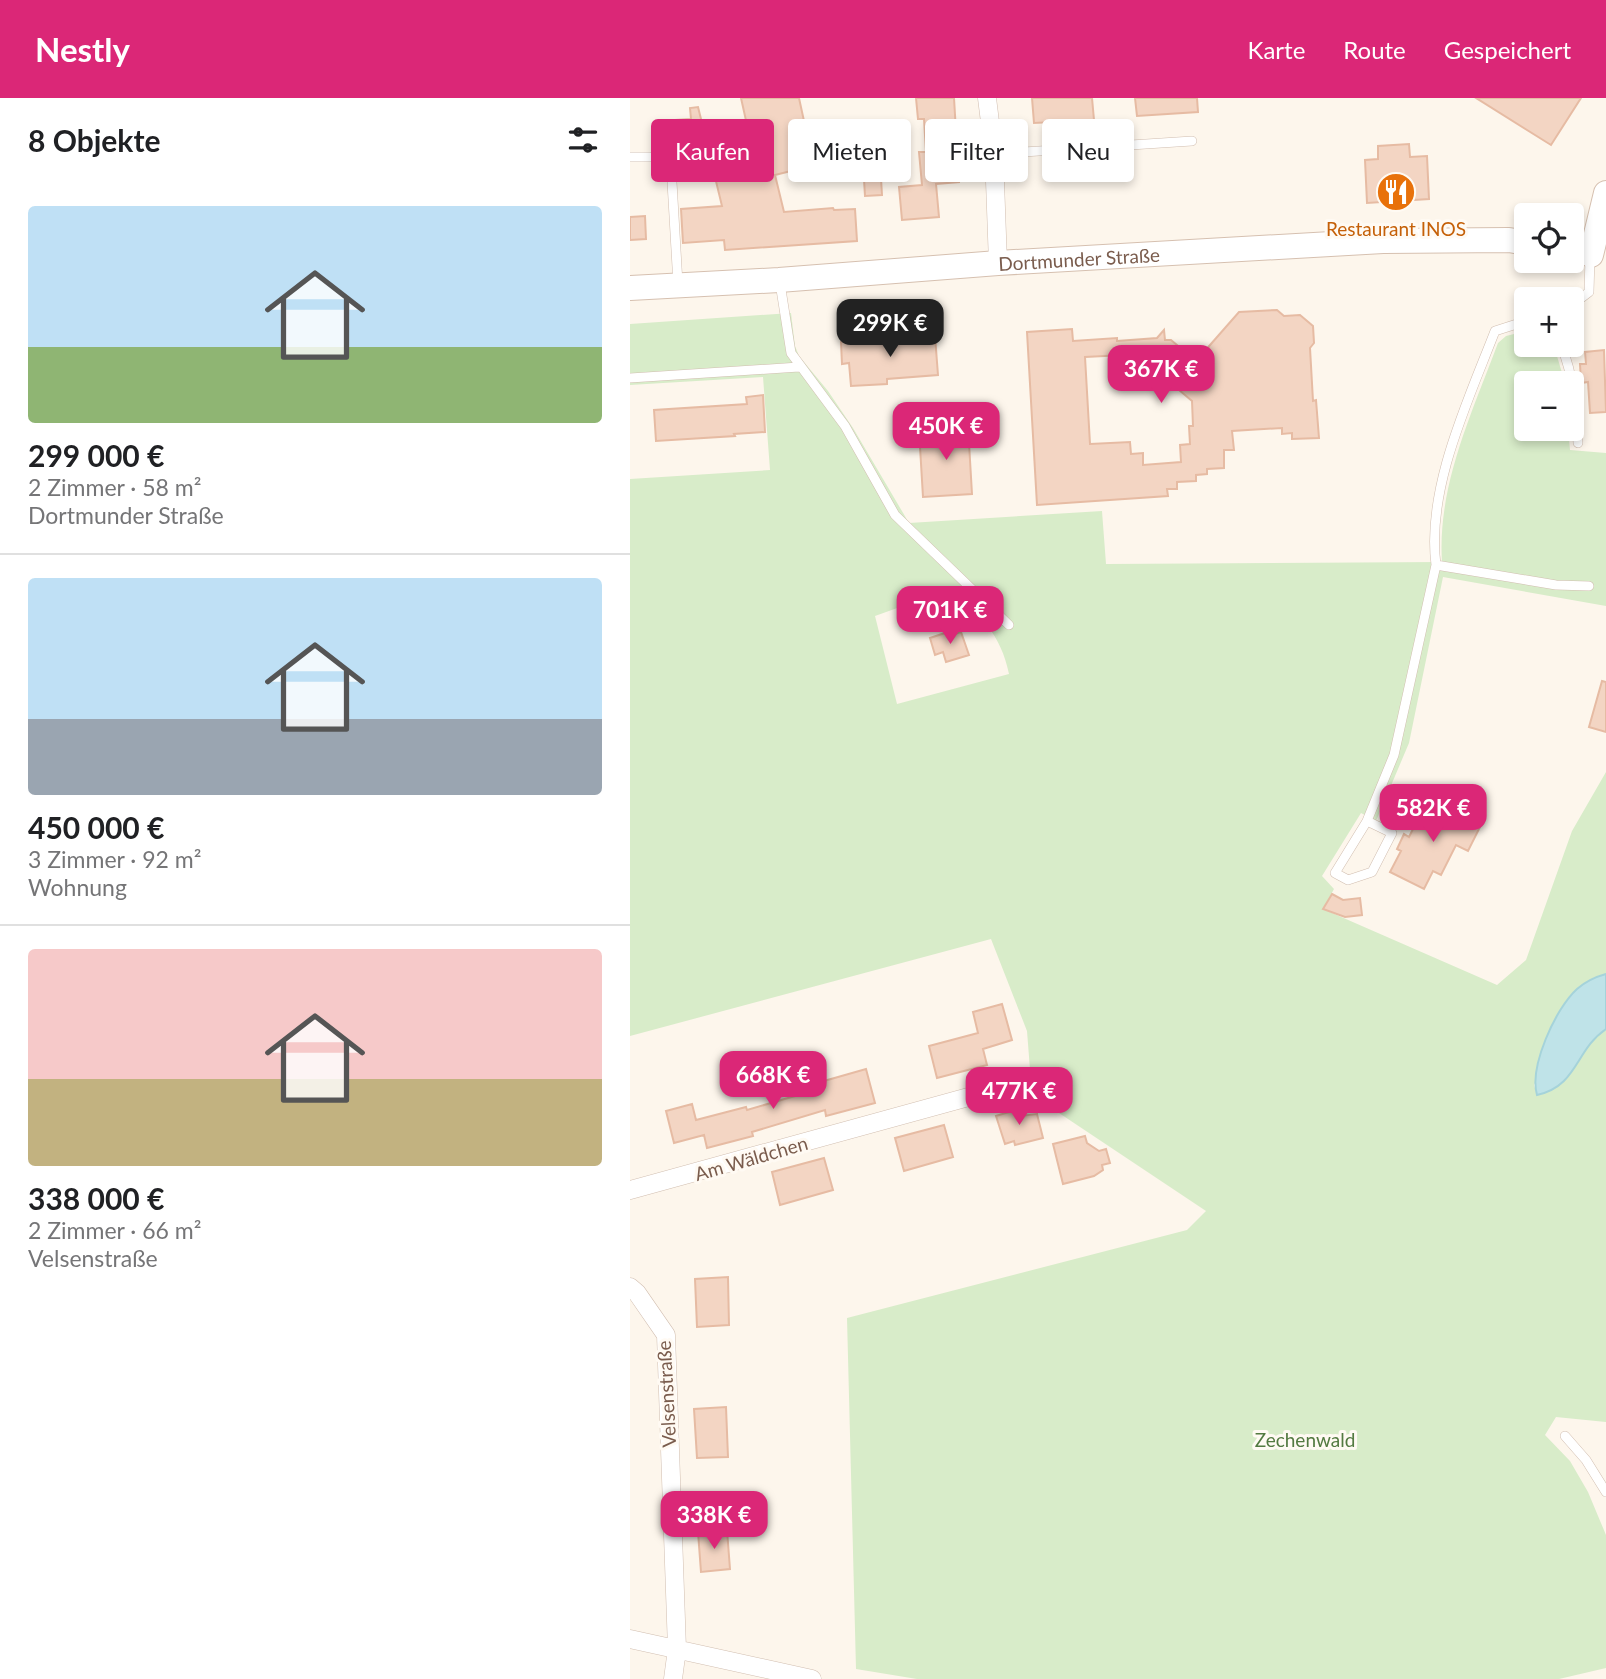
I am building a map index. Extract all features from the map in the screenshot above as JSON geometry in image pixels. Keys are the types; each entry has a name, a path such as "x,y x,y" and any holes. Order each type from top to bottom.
{"main road":[{"path":"1589,255 1606,193"},
{"name":"Dortmunder Straße","path":"630,288 1383,241 1514,241"}],"street":[{"path":"987,98 989,119"},
{"path":"994,182 998,263"},
{"name":"Am Wäldchen","path":"630,1190 1034,1079"},
{"name":"Velsenstraße","path":"630,1287 666,1335 677,1649 673,1679"},
{"path":"630,1639 812,1679"}],"lane":[{"path":"1028,152 1192,141"},
{"path":"630,157 650,157"},
{"path":"672,182 678,285"},
{"path":"1584,296 1589,292 1589,255"},
{"path":"779,280 792,353 799,367 845,426 895,515 1009,625"},
{"path":"1367,821 1392,833 1372,872 1348,880 1335,873 1367,821 1394,755 1436,565 1433,541 1441,487 1467,405 1495,331 1514,325"},
{"path":"1566,357 1576,402 1578,443"},
{"path":"630,378 799,367"},
{"path":"1436,565 1556,585 1589,586"},
{"path":"1565,1436 1586,1460 1606,1492"}],"green space":[{"name":"Zechenwald","path":"791,313 795,346 799,356 828,391 853,428 909,523 1102,511 1106,564 1442,562 1445,506 1458,450 1498,343 1506,336 1514,334 1514,357 1557,357 1561,371 1514,371 1514,441 1569,441 1570,450 1606,453 1606,606 1443,577 1409,743 1376,821 1361,813 1322,876 1334,889 1323,909 1497,985 1526,960 1572,831 1606,772 1606,974 1593,978 1534,1085 1537,1095 1560,1084 1596,1037 1606,1029 1606,1422 1556,1417 1545,1435 1570,1461 1588,1492 1606,1535 1606,1668 1559,1679 917,1679 856,1669 847,1318 1187,1230 1206,1211 1032,1095 1027,1031 991,939 630,1036 630,479 770,470 763,377 630,385 630,324","holes":["953,588 980,617 1001,648 1009,674 897,704 875,616"]}],"water":[{"path":"1606,974 1606,1029 1596,1037 1561,1084 1537,1095 1540,1054 1560,1010 1580,986"}],"building":[{"path":"741,98 799,98 804,119 788,119 788,172 775,175 784,212 855,209 857,241 725,250 724,240 683,243 681,209 722,206 716,182 774,182 774,119 746,119"},
{"path":"916,98 954,98 955,119 925,119 925,136 924,119 918,119"},
{"path":"1032,98 1092,98 1094,119 1042,119 1042,123 1034,123"},
{"path":"1135,98 1197,98 1198,112 1137,116"},
{"path":"1476,98 1581,98 1551,145"},
{"path":"698,107 701,119 691,119 690,108"},
{"path":"1409,144 1410,157 1427,156 1429,199 1367,203 1365,160 1378,159 1378,146"},
{"path":"919,152 925,152 925,182 959,182 936,184 939,217 902,220 899,187 922,185"},
{"path":"864,182 881,182 882,195 865,196"},
{"path":"645,216 646,239 630,240 630,217"},
{"path":"1277,310 1284,316 1300,315 1313,326 1314,343 1310,348 1313,401 1316,400 1319,438 1292,439 1292,433 1282,434 1282,428 1232,431 1234,450 1224,450 1224,468 1207,469 1207,474 1196,475 1196,481 1177,482 1177,489 1167,489 1168,496 1037,505 1027,332 1072,329 1073,341 1117,338 1117,341 1157,338 1164,330 1165,340 1171,340 1196,361 1239,312","holes":["1144,354 1128,371 1146,386 1148,383 1156,390 1160,385 1166,390 1172,384 1192,401 1193,426 1189,426 1190,444 1180,445 1181,462 1143,465 1143,453 1131,454 1130,442 1090,444 1085,357"]},
{"path":"935,336 938,375 887,379 887,384 851,386 849,363 842,364 841,342"},
{"path":"1604,350 1606,412 1590,413 1588,382 1584,383 1584,371 1580,371 1580,364 1586,364 1585,352"},
{"path":"763,395 765,432 656,441 654,410 747,404 746,397"},
{"path":"968,426 972,494 923,497 919,430"},
{"path":"951,631 952,635 961,632 969,655 946,662 943,652 935,655 930,638"},
{"path":"1602,681 1606,682 1606,732 1589,727"},
{"path":"1431,799 1481,825 1468,851 1456,845 1441,875 1433,871 1424,889 1390,872 1401,851 1397,849 1404,834 1409,837"},
{"path":"1332,894 1343,900 1360,898 1362,915 1345,917 1323,909"},
{"path":"1002,1004 1012,1040 983,1049 987,1065 937,1078 929,1046 978,1033 973,1012"},
{"path":"866,1069 875,1103 826,1116 825,1110 752,1132 753,1136 707,1148 704,1135 674,1143 666,1111 692,1104 696,1120 746,1107 747,1110 819,1089 817,1083"},
{"path":"1019,1109 1021,1116 1037,1114 1043,1138 1015,1145 1014,1141 1005,1144 996,1116"},
{"path":"944,1125 953,1157 904,1171 895,1138"},
{"path":"1085,1136 1087,1143 1099,1151 1106,1149 1110,1163 1102,1165 1103,1170 1094,1176 1063,1184 1053,1144"},
{"path":"824,1158 833,1190 780,1205 772,1172"},
{"path":"728,1277 729,1325 697,1327 695,1279"},
{"path":"726,1407 728,1457 697,1458 694,1409"},
{"path":"727,1530 730,1569 701,1572 698,1532"}],"place":[{"name":"Restaurant INOS","path":"1396,192"}]}
